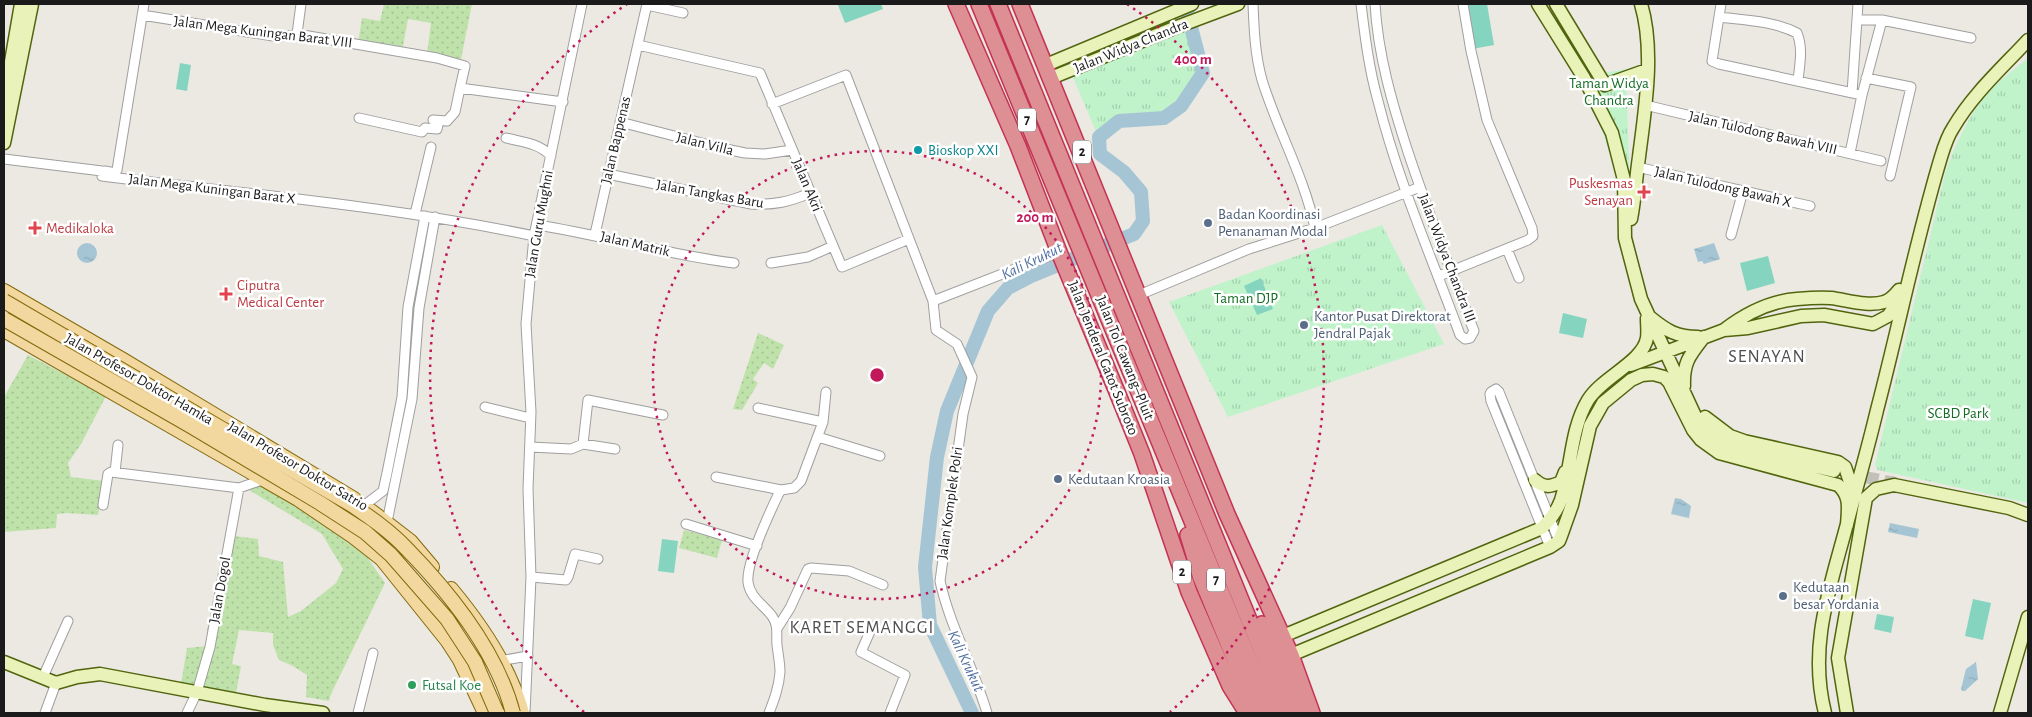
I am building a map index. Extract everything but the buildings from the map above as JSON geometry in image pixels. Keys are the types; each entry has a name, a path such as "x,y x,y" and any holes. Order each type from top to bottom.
{"highway":[{"name":"Jalan Jenderal Gatot Subroto","path":"956,4 1018,146 1142,454 1189,592 1230,686 1247,713"},
{"name":"Jalan Tol Cawang–Pluit","path":"978,4 1271,713"},
{"name":"Jalan Tol Cawang–Pluit","path":"998,4 1287,713"},
{"name":"2","path":"1020,4 1227,514 1283,636 1312,713"},
{"path":"1161,447 1201,578 1257,713"},
{"path":"1220,548 1246,588 1302,713"}],"main road":[{"path":"4,102 21,4"},
{"path":"4,142 32,4"},
{"name":"Jalan Widya Chandra","path":"1048,71 1100,41 1192,4"},
{"name":"Jalan Widya Chandra","path":"1048,71 1106,55 1238,4"},
{"path":"1538,4 1584,78 1612,133 1629,195 1632,216 1625,238 1633,272 1647,314 1684,391"},
{"path":"1556,4 1602,83 1607,85 1643,74"},
{"path":"1629,195 1638,167 1645,105 1643,74 1645,18 1641,4"},
{"path":"1825,713 1819,683 1819,636 1832,573 1862,472 1940,157 1951,130 1971,101 2028,40"},
{"path":"1100,41 1106,55"},
{"path":"2015,54 2028,48"},
{"path":"1624,367 1724,330 1748,328 1801,316 1824,315 1873,324 1888,316 1893,309 1907,261 1916,250"},
{"path":"1724,330 1757,309 1781,301 1828,298 1877,303 1892,298 1900,289"},
{"name":"Jalan Profesor Doktor Satrio","path":"4,291 360,502 387,522 410,541 483,628 524,713"},
{"name":"Jalan Profesor Doktor Hamka","path":"4,301 352,505 382,527 406,548 458,609 480,639 498,672 513,713"},
{"path":"1647,314 1667,331 1690,337 1704,337"},
{"path":"1283,636 1546,524 1561,499 1578,424 1587,402 1596,389 1642,352 1648,337 1647,314"},
{"name":"Jalan Profesor Doktor Hamka","path":"4,319 222,444 365,532 397,562 447,620 475,662 497,713"},
{"name":"Jalan Profesor Doktor Satrio","path":"4,330 298,499 354,537 382,559 447,640 460,660 484,713"},
{"path":"1704,337 1686,362 1683,372 1684,391 1689,412 1700,440 1724,456 1838,485 1847,495 1849,504 1847,525"},
{"path":"1291,655 1554,544 1572,505 1590,426 1603,403 1630,380 1642,375 1653,374 1664,377 1689,412 1710,434 1731,447 1834,471"},
{"path":"179,430 175,416 180,408 198,405"},
{"path":"1689,412 1730,436 1744,441 1838,462 1845,467 1854,494"},
{"path":"1534,480 1548,487 1560,482 1567,467"},
{"path":"1859,536 1862,472"},
{"path":"1847,713 1838,658 1866,498 1876,490 1894,485 2009,508 2028,515"},
{"path":"1337,614 1346,633"},
{"path":"447,640 455,641 466,636 474,616"},
{"path":"2000,713 2028,617"},
{"path":"4,662 56,683 77,676 100,674 323,713"}],"street":[{"path":"102,171 115,173 117,170 144,4"},
{"path":"297,34 301,4"},
{"name":"Jalan Guru Mughni","path":"524,713 532,576 528,488 530,418 526,324 534,236 582,4"},
{"path":"1253,4 1253,33 1262,78 1303,188 1315,228"},
{"name":"Jalan Widya Chandra III","path":"1361,4 1366,50 1378,102 1407,192 1460,335 1465,339 1470,338 1474,331 1420,187 1390,97 1377,31 1375,4"},
{"path":"1439,276 1507,249 1533,236 1487,120 1471,51 1463,4"},
{"path":"1721,4 1712,61 1862,95"},
{"path":"1852,93 1858,4"},
{"path":"647,5 683,13"},
{"name":"Jalan Bappenas","path":"595,234 647,5"},
{"name":"Jalan Mega Kuningan Barat VIII","path":"142,15 279,36 297,34 437,58 465,66 460,88"},
{"path":"1719,16 1788,28 1797,32 1802,54 1798,80"},
{"path":"1858,20 1882,20 1971,38"},
{"path":"1850,154 1866,78 1882,20"},
{"path":"638,45 760,73 770,100"},
{"name":"Jalan Komplek Polri","path":"770,100 846,75 933,301 936,330 951,338 957,344 972,377 962,414 940,581 944,598 987,713"},
{"path":"1866,78 1911,87 1890,176"},
{"path":"359,118 422,132 425,128 437,129 436,121 447,121 454,115 460,88 563,102"},
{"name":"Jalan Akri","path":"770,100 842,267 910,239"},
{"name":"Jalan Tulodong Bawah VIII","path":"1645,105 1880,161"},
{"name":"Jalan Villa","path":"620,122 745,153 764,154 792,150"},
{"path":"506,138 532,144 544,149 551,156"},
{"path":"415,214 431,147"},
{"name":"Jalan Mega Kuningan Barat X","path":"4,159 102,171 102,176 231,190 415,214 534,236"},
{"name":"Jalan Tulodong Bawah X","path":"1638,167 1810,206"},
{"name":"Jalan Tangkas Baru","path":"608,174 751,204 791,202 810,193"},
{"path":"1139,295 1249,249 1315,228 1420,187"},
{"path":"1731,235 1742,191"},
{"path":"360,502 366,504 383,491 402,397 408,307 425,216"},
{"path":"387,522 412,399 419,308 435,217"},
{"name":"Jalan Matrik","path":"537,225 595,234 669,252 734,263"},
{"path":"771,264 808,257 833,246"},
{"path":"1507,249 1519,278"},
{"path":"418,253 429,255"},
{"path":"933,301 1063,261"},
{"path":"408,307 419,308"},
{"path":"1546,524 1534,480 1500,392 1494,390 1490,394 1491,401 1554,544"},
{"path":"716,477 781,490 798,485 823,422 826,392"},
{"path":"583,444 588,400 663,415"},
{"path":"485,407 530,418"},
{"path":"758,408 823,422"},
{"path":"818,437 880,456"},
{"path":"530,447 576,449 583,444 615,448"},
{"path":"115,472 118,446"},
{"path":"103,505 108,474 111,472 239,488 262,480"},
{"name":"Jalan Dogol","path":"187,713 197,692 210,648 239,488"},
{"path":"778,627 750,591 748,575 771,509 781,490"},
{"path":"383,491 385,495 393,494"},
{"path":"686,524 757,546"},
{"path":"532,576 566,580 574,554 598,559"},
{"path":"769,713 778,690 780,672 777,645 778,627 790,608 808,569 849,571 883,585"},
{"path":"43,677 68,621"},
{"path":"872,627 861,652 905,675 890,713"},
{"path":"358,713 373,653"},
{"path":"499,661 528,656"},
{"path":"978,669 991,713"},
{"path":"45,713 56,683"}],"green space":[{"path":"384,4 472,4 461,59 427,54 431,23 408,19 402,51 358,43 362,18 380,21"},
{"path":"881,4 883,9 845,23 838,5"},
{"path":"1487,4 1494,45 1472,49 1465,5"},
{"path":"1187,28 1199,72 1178,103 1163,114 1117,117 1097,134 1072,75"},
{"name":"SCBD Park","path":"2028,58 2028,503 1878,470 1875,465 1946,170 1960,136 1986,95"},
{"path":"180,63 191,65 187,91 176,89"},
{"name":"Taman Widya Chandra","path":"1626,69 1631,225 1586,77"},
{"name":"Kantor Pusat Direktorat Jendral Pajak","path":"1382,225 1444,344 1228,417 1169,302"},
{"path":"1768,256 1775,283 1747,291 1740,263"},
{"path":"1261,278 1273,309 1257,315 1244,286"},
{"path":"1563,313 1587,319 1583,338 1559,333"},
{"path":"758,333 784,345 773,369 764,363 753,379 758,383 742,410 733,409"},
{"path":"28,355 106,396 81,444 68,463 71,477 104,481 98,515 57,514 56,528 4,532 4,397"},
{"path":"261,483 352,535 385,583 329,701 306,697 307,675 279,660 273,645 273,633 239,630 232,664 241,666 236,693 181,684 187,648 208,646 207,628 214,629 234,536 258,539 259,556 283,562 288,617 301,611 336,583 343,569 322,534 249,490"},
{"path":"684,530 722,540 717,558 679,548"},
{"path":"662,539 678,541 674,573 658,571"},
{"path":"1973,599 1991,603 1983,640 1965,636"},
{"path":"1877,614 1894,617 1891,633 1874,629"}],"water":[{"path":"87,243 94,246 97,253 94,260 87,263 80,260 77,253 80,246"},
{"path":"1714,243 1720,259 1704,264 1702,261 1698,262 1694,249"},
{"path":"1675,498 1681,499 1691,506 1689,518 1671,514"},
{"path":"1890,523 1919,529 1917,538 1888,532"},
{"path":"1976,662 1978,679 1965,691 1962,691 1966,669"}],"waterway":[{"name":"Kali Krukut","path":"972,713 930,625 925,567 937,457 947,411 988,311 1008,288 1031,276 1134,234 1143,221 1141,192 1124,172 1100,154 1099,137 1119,121 1164,118 1181,106 1203,73 1185,4"}],"tunnel":[{"path":"1849,474 1901,484"}],"place":[{"name":"Bioskop XXI","path":"918,150"},
{"name":"Puskesmas Senayan","path":"1644,192"},
{"name":"Badan Koordinasi Penanaman Modal","path":"1208,223"},
{"name":"Medikaloka","path":"35,228"},
{"name":"Ciputra Medical Center","path":"226,294"},
{"name":"Kantor Pusat Direktorat Jendral Pajak","path":"1304,325"},
{"name":"Kedutaan Kroasia","path":"1058,479"},
{"name":"Kedutaan besar Yordania","path":"1783,596"},
{"name":"Futsal Koe","path":"412,685"}],"district":[{"name":"SENAYAN","path":"1767,357"},
{"name":"KARET SEMANGGI","path":"862,628"}],"park label":[{"name":"Taman DJP","path":"1246,298"}]}
